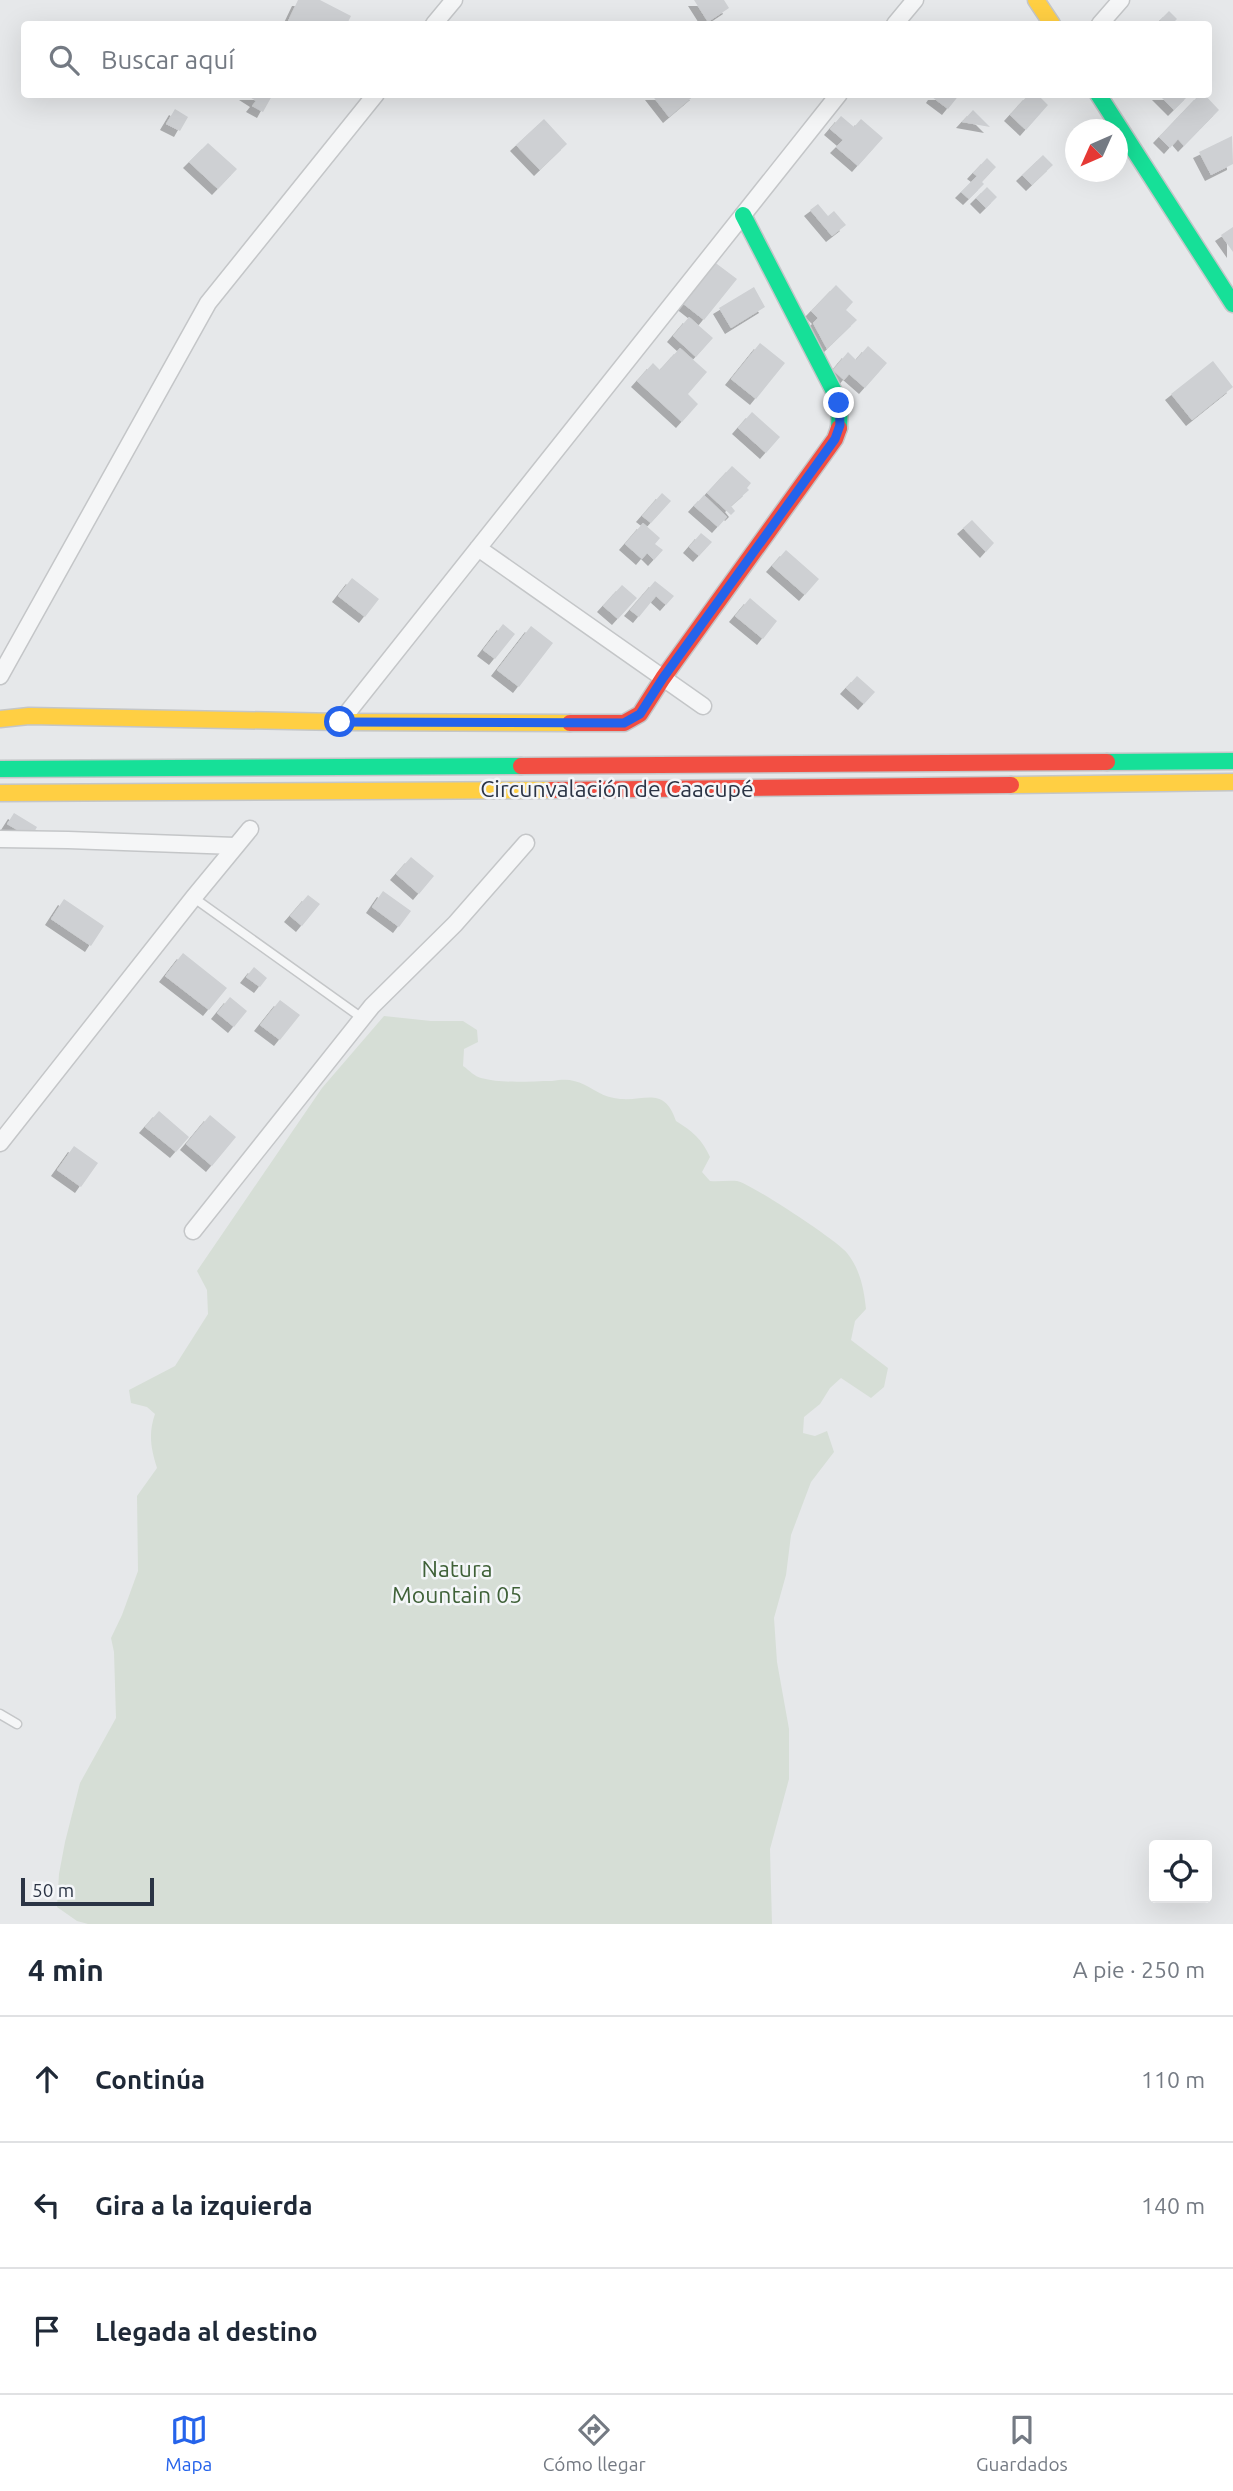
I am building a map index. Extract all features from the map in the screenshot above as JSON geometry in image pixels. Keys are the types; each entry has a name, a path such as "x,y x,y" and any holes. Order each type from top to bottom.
{"main road":[{"path":"1036,0 1050,21"},
{"path":"1101,98 1233,304"},
{"path":"0,719 29,716 340,722 624,723 640,714 835,439 840,425 839,403 743,215"},
{"name":"Circunvalación de Caacupé","path":"0,769 1233,761"},
{"name":"Circunvalación de Caacupé","path":"0,793 638,790 1233,782"}],"street":[{"path":"436,21 454,0"},
{"path":"898,21 915,0"},
{"path":"1103,21 1121,0"},
{"path":"0,676 208,303 373,98"},
{"path":"340,722 836,98"},
{"path":"478,548 703,706"},
{"path":"0,1143 250,830"},
{"path":"0,839 235,846"},
{"path":"193,1231 372,1006 455,924 526,843"}],"lane":[{"path":"194,897 362,1018"},
{"path":"0,1714 17,1724"}],"green space":[{"name":"Natura Mountain 05","path":"384,1016 463,1021 477,1030 478,1042 464,1049 463,1066 479,1077 507,1082 569,1080 614,1098 651,1098 665,1102 676,1121 704,1145 710,1157 702,1172 710,1181 737,1181 775,1201 840,1247 847,1253 858,1272 866,1309 855,1321 851,1340 888,1368 884,1387 871,1398 841,1378 830,1388 820,1404 804,1417 803,1433 815,1436 827,1431 834,1452 811,1482 791,1535 786,1575 774,1618 777,1662 789,1729 789,1779 770,1849 772,1924 88,1924 77,1921 57,1907 59,1874 80,1783 116,1718 114,1652 111,1638 138,1571 137,1496 157,1468 151,1441 155,1414 147,1407 131,1403 129,1390 175,1366 208,1314 207,1290 197,1271 322,1088"}],"building":[{"path":"298,0 320,0 351,16 348,21 288,21"},
{"path":"694,0 724,0 729,8 707,21"},
{"path":"1169,11 1177,19 1175,21 1160,20"},
{"path":"251,98 271,98 263,112 252,106 256,101"},
{"path":"654,98 691,98 669,117"},
{"path":"933,98 957,98 948,109"},
{"path":"1025,98 1041,98 1048,105 1026,130 1010,115"},
{"path":"1162,98 1186,98 1174,110"},
{"path":"1196,98 1208,98 1219,110 1184,146 1178,139 1170,148 1159,137"},
{"path":"175,109 188,117 180,131 166,124"},
{"path":"973,110 990,127 962,122"},
{"path":"841,116 854,127 861,119 883,138 858,166 836,147 843,140 830,129"},
{"path":"544,119 567,144 540,170 516,145"},
{"path":"1232,136 1233,164 1211,175 1199,152"},
{"path":"208,143 237,169 218,189 189,162"},
{"path":"1043,155 1053,165 1032,185 1022,175"},
{"path":"987,158 996,167 969,199 961,192 977,176 973,173"},
{"path":"987,187 997,197 986,208 976,198"},
{"path":"818,204 828,216 834,211 846,225 832,236 810,210"},
{"path":"1233,227 1233,252 1221,235"},
{"path":"713,261 737,279 704,320 681,302"},
{"path":"836,285 853,302 846,310 857,320 827,349 813,323 818,318 811,311"},
{"path":"754,287 765,307 731,328 719,308"},
{"path":"689,317 713,338 696,357 673,336"},
{"path":"760,343 785,363 756,399 731,379"},
{"path":"868,346 887,363 865,388 849,374 844,380 833,370 848,352 856,360"},
{"path":"680,348 707,372 688,394 698,404 682,422 637,381 653,363 660,370"},
{"path":"1213,361 1233,387 1192,420 1171,394"},
{"path":"752,412 780,437 766,453 738,428"},
{"path":"732,466 751,483 747,488 749,490 731,506 735,511 731,515 707,493"},
{"path":"662,493 671,501 651,523 642,516"},
{"path":"704,495 727,517 718,527 694,506"},
{"path":"972,520 994,543 986,552 963,528"},
{"path":"643,523 660,538 655,544 663,550 654,560 647,553 642,559 625,544"},
{"path":"701,533 712,542 699,556 689,547"},
{"path":"786,550 819,579 805,595 772,566"},
{"path":"352,578 379,599 365,617 338,596"},
{"path":"655,581 674,596 666,605 656,596 639,617 630,610"},
{"path":"622,585 637,598 618,619 603,606"},
{"path":"750,598 777,621 763,639 735,616"},
{"path":"503,624 515,634 495,659 483,650"},
{"path":"531,626 553,643 519,687 497,670"},
{"path":"857,676 875,692 864,704 846,688"},
{"path":"14,813 37,827 31,838 7,824"},
{"path":"411,857 434,876 419,894 396,874"},
{"path":"383,891 411,911 399,927 372,907"},
{"path":"308,895 320,904 302,926 290,916"},
{"path":"64,899 104,926 91,946 51,919"},
{"path":"183,953 227,988 209,1010 165,976"},
{"path":"254,967 267,978 260,987 246,977"},
{"path":"230,997 247,1011 234,1027 217,1013"},
{"path":"280,1000 300,1015 280,1040 260,1025"},
{"path":"159,1111 189,1137 176,1152 145,1127"},
{"path":"210,1115 236,1137 212,1166 186,1144"},
{"path":"74,1146 98,1163 81,1187 57,1170"}],"traffic: fast":[{"path":"1101,98 1233,304"},
{"path":"743,215 840,403 839,428"},
{"path":"1107,762 1233,761"},
{"path":"0,769 521,766"}],"traffic: slow":[{"path":"1036,0 1050,21"},
{"path":"0,719 29,716 570,723"},
{"path":"1011,785 1233,782"},
{"path":"0,793 551,790"}],"traffic: jam":[{"path":"570,723 624,723 640,714 835,439 839,428"},
{"path":"521,766 1107,762"},
{"path":"551,790 1011,785"}],"route":[{"path":"340,722 624,723 640,714 835,439 840,425 839,403"}]}
